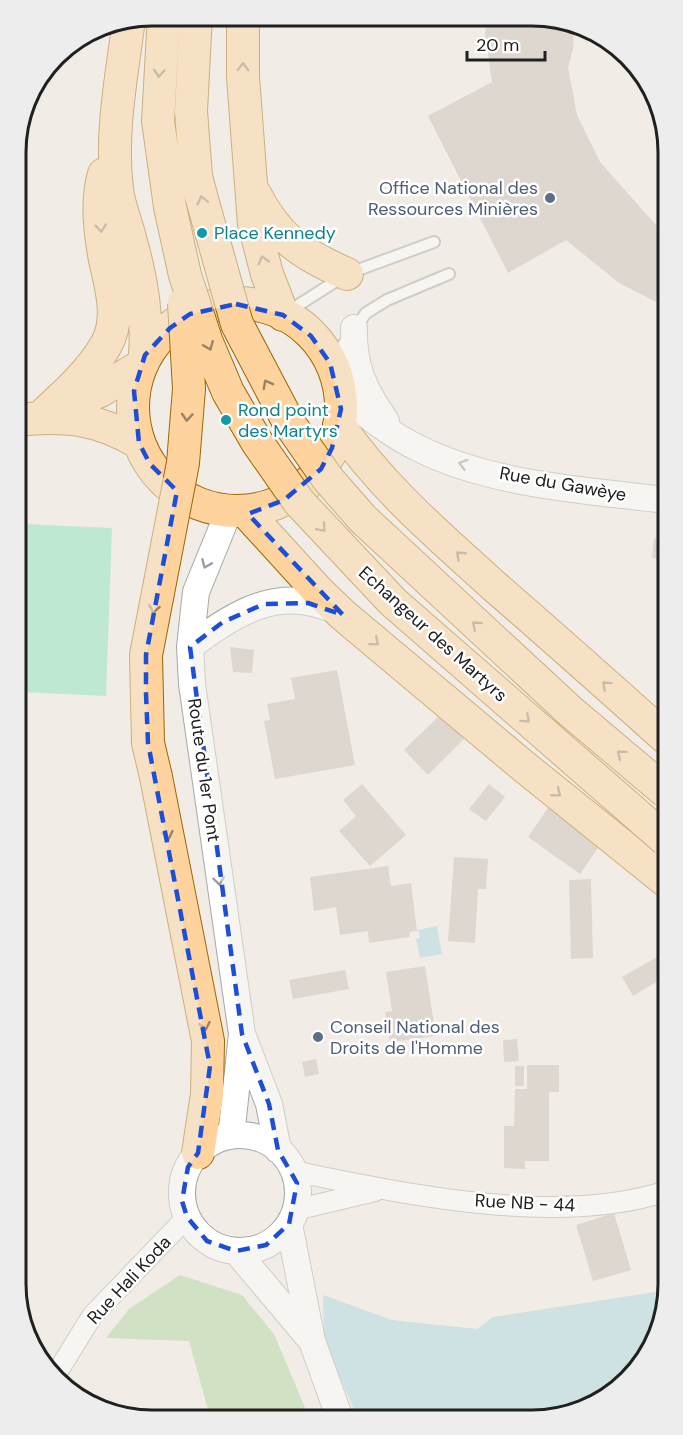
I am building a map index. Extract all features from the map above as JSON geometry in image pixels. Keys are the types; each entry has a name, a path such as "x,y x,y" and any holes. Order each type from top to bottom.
{"main road":[{"name":"Echangeur des Martyrs","path":"163,26 158,121 165,178 185,275 206,340 228,392 257,442 299,502 393,602 657,833"},
{"name":"Echangeur des Martyrs","path":"195,26 191,111 196,176 237,324 289,423 328,479 363,519 570,711 657,785"},
{"path":"243,26 243,77 254,224 267,274 283,315"},
{"path":"30,417 88,370 111,334 113,296 102,237 99,191 115,130 128,28"},
{"path":"30,417 100,391 142,361 170,328 190,314 213,306 236,304 260,306 283,315 311,336 330,363 339,393 339,425 332,448 321,470 304,487 284,501 261,509 237,511 212,508 188,499 167,484 150,464 139,443 133,416 134,391 142,361 145,303 131,239 119,204 115,130"},
{"path":"252,189 268,220 285,237 304,252 347,274"},
{"path":"185,275 185,351 189,389 183,463 147,655 148,743 208,1041 207,1094 198,1153"},
{"path":"30,417 65,417 94,422 121,432 139,443"},
{"path":"339,425 360,456 398,496 462,557 657,730"},
{"path":"237,511 344,615 522,765 657,874"}],"street":[{"path":"354,328 353,353 359,371 375,406 396,436"},
{"name":"Rue du Gawèye","path":"339,393 396,436 440,458 533,483 658,499"},
{"name":"Route du 1er Pont","path":"237,511 196,592 190,647 192,684 242,1034 269,1104 279,1150"},
{"path":"190,647 223,622 242,611 264,604 308,603 326,606 344,615"},
{"name":"Route du 1er Pont","path":"231,1136 242,1034"},
{"path":"292,1217 267,1245 236,1251 207,1241 187,1217 182,1201 183,1183 188,1167 198,1153 213,1141 231,1136 248,1136 264,1141 279,1150 293,1171 297,1196 292,1217 312,1341 337,1410"},
{"name":"Rue NB - 44","path":"293,1171 381,1189 535,1207 572,1207 643,1199 657,1194"},
{"name":"Rue NB - 44","path":"292,1217 381,1189"},
{"name":"Rue Hali Koda","path":"60,1369 92,1316 187,1217"},
{"path":"236,1251 312,1341"}],"lane":[{"path":"283,315 347,274 434,243"},
{"path":"330,363 366,313 387,300 449,274"}],"highlighted area":[{"path":"236,304 283,315 311,336 330,363 341,409 332,448 321,469 284,500 248,514 343,615 308,603 264,604 223,622 190,647 242,1034 269,1104 278,1150 297,1183 289,1224 266,1245 252,1250 236,1251 207,1241 187,1217 182,1201 188,1167 198,1153 210,1066 148,743 146,655 177,491 150,464 139,443 134,391 145,355 170,328 190,314"}],"green space":[{"path":"26,524 112,528 106,696 26,692"},
{"path":"180,1275 242,1295 274,1334 306,1410 208,1410 189,1341 106,1338 129,1309"}],"water":[{"path":"437,926 442,954 420,958 416,939 420,938 418,930"},
{"path":"657,1292 653,1316 641,1346 614,1378 601,1388 572,1403 531,1410 354,1410 324,1342 323,1295 392,1320 477,1329 493,1317"}],"building":[{"name":"Office National des Ressources Minières","path":"486,26 539,26 574,33 573,50 568,67 577,115 600,162 658,227 658,303 619,283 566,240 508,273 428,116 492,82"},
{"path":"654,538 658,538 658,559 652,558"},
{"path":"230,647 254,650 252,673 233,672"},
{"path":"337,670 355,765 275,779 264,721 270,720 267,704 295,699 291,678"},
{"path":"443,712 467,736 428,775 404,750"},
{"path":"362,784 406,835 370,866 339,831 356,816 343,800"},
{"path":"489,784 505,797 486,821 469,809"},
{"path":"552,802 605,838 580,874 528,837"},
{"path":"454,857 488,859 486,889 478,889 475,943 448,941"},
{"path":"388,866 391,886 411,883 417,931 409,932 410,937 369,943 368,931 340,935 336,907 314,911 310,877"},
{"path":"591,879 593,958 571,959 569,880"},
{"path":"657,957 657,981 633,996 622,977"},
{"path":"425,966 436,1036 390,1042 385,1012 392,1011 386,972"},
{"path":"345,970 349,989 293,999 289,980"},
{"path":"517,1039 519,1061 504,1062 503,1040"},
{"path":"316,1059 319,1074 305,1077 302,1062"},
{"path":"527,1065 559,1065 559,1092 549,1092 549,1161 525,1161 525,1169 504,1168 504,1126 514,1126 515,1089 527,1089"},
{"path":"515,1066 524,1066 524,1086 515,1086"},
{"path":"614,1213 631,1270 593,1281 576,1225"}],"place":[{"name":"Office National des Ressources Minières","path":"550,198"},
{"name":"Place Kennedy","path":"202,233"},
{"name":"Rond point des Martyrs","path":"226,420"},
{"name":"Conseil National des Droits de l'Homme","path":"318,1037"}]}
